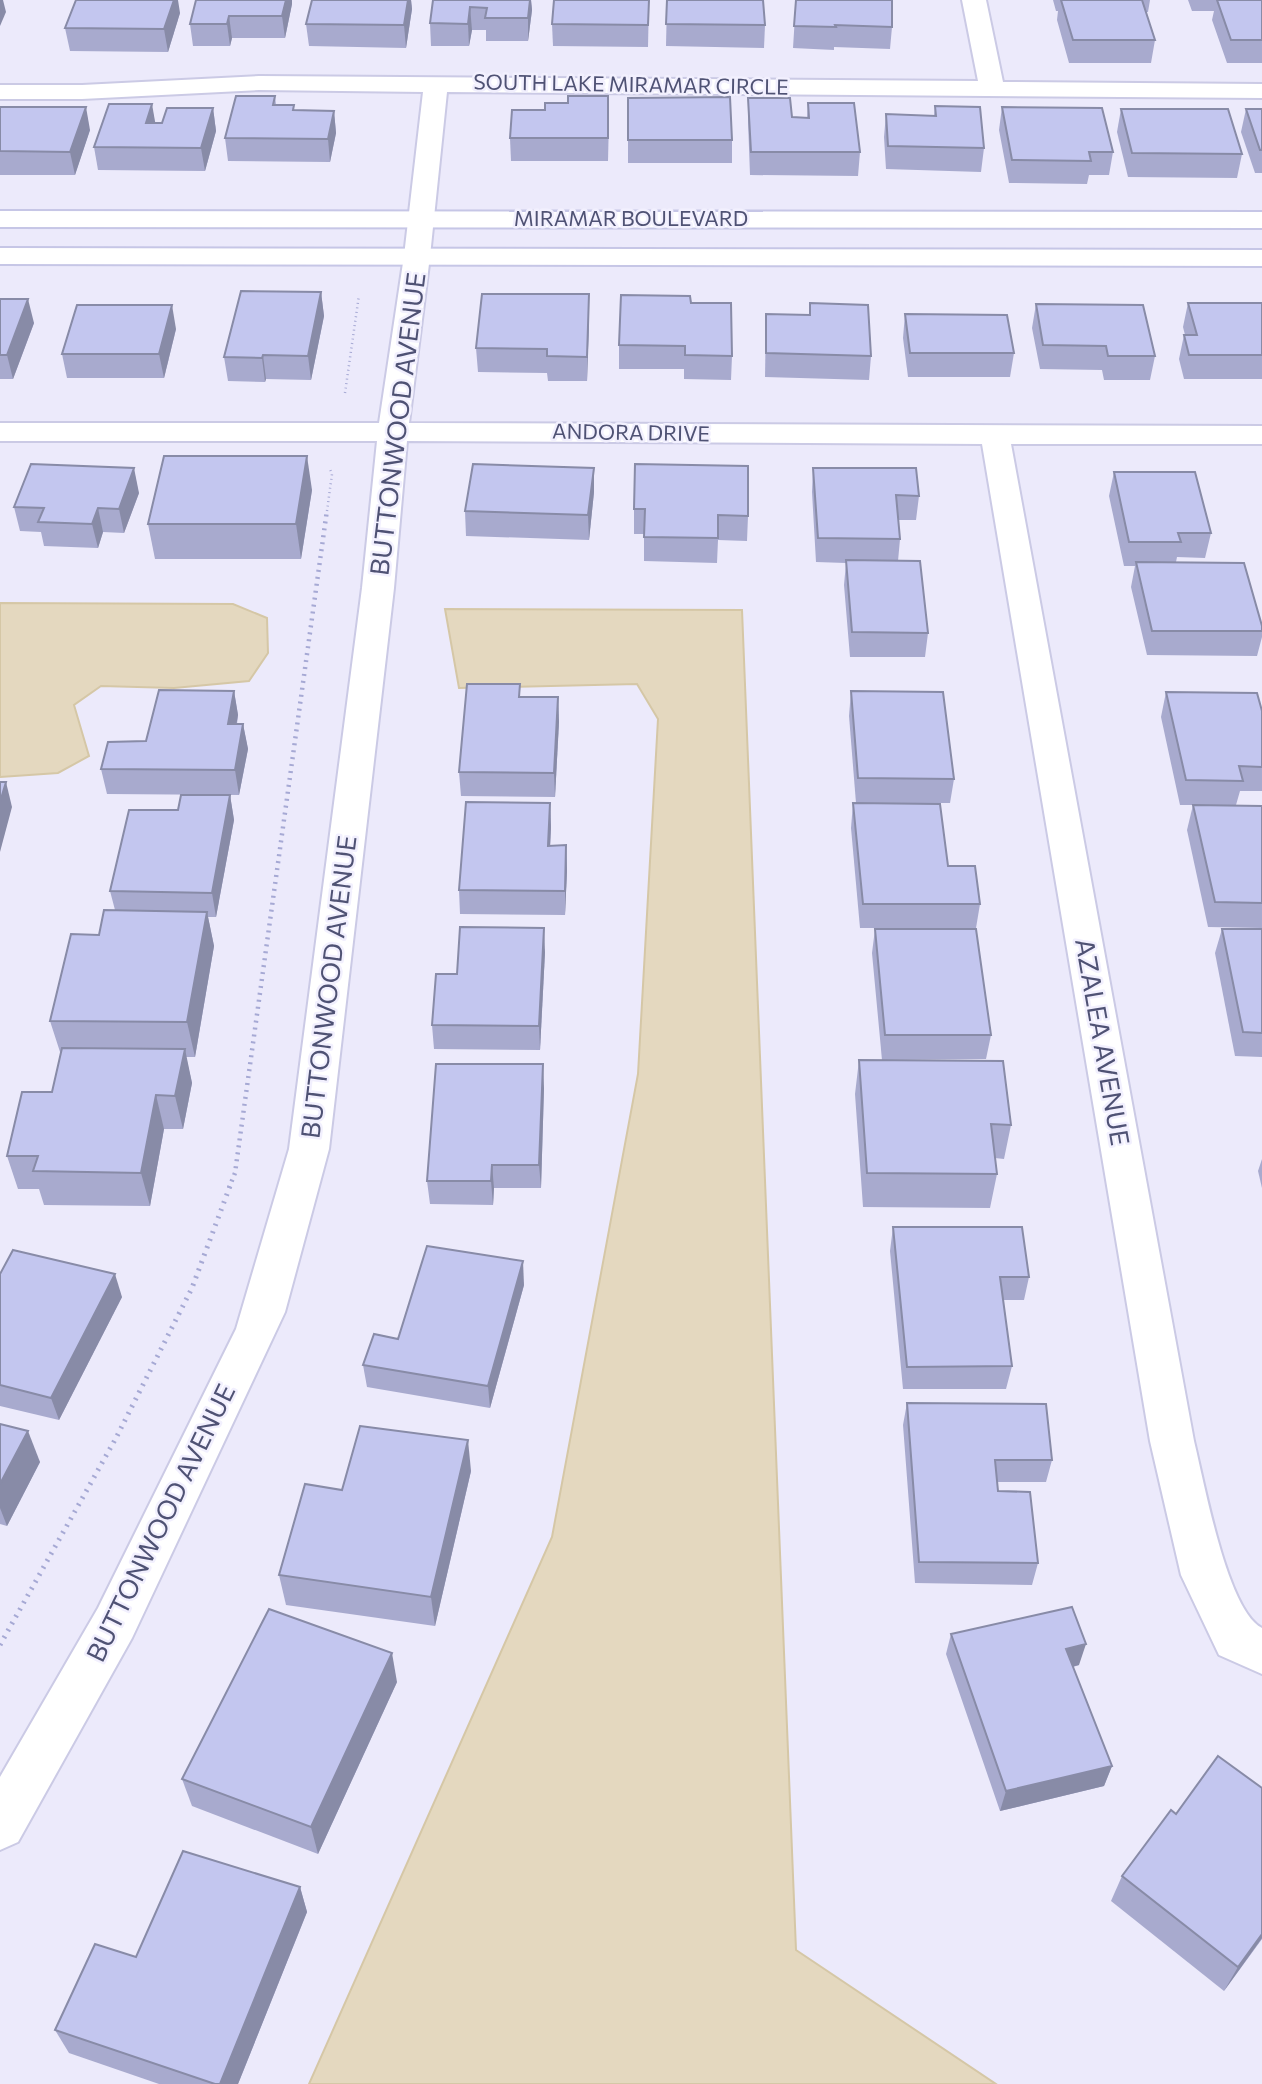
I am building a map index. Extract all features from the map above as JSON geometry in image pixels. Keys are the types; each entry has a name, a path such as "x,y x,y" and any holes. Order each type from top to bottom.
{"street":[{"path":"974,0 992,89"},
{"name":"SOUTH LAKE MIRAMAR CIRCLE","path":"0,92 82,92 259,83 1262,91"},
{"name":"BUTTONWOOD AVENUE","path":"0,1825 115,1623 264,1312 309,1149 379,588 393,431 419,238 436,83"},
{"name":"MIRAMAR BOULEVARD","path":"0,219 419,238 1262,258"},
{"name":"MIRAMAR BOULEVARD","path":"0,256 419,238 1262,219"},
{"name":"ANDORA DRIVE","path":"0,432 1262,435"},
{"name":"AZALEA AVENUE","path":"995,436 1172,1441 1204,1575 1249,1645"}],"path":[{"path":"334,397 345,393 360,297 354,288"},
{"path":"0,1645 116,1438 192,1288 235,1173 332,474 328,465"}],"shaded area":[{"path":"0,603 233,604 267,618 268,653 249,681 174,688 101,686 74,705 89,756 58,773 0,777"},
{"path":"445,609 742,610 796,1950 996,2084 309,2084 552,1537 638,1074 658,719 637,684 459,688"}],"building":[{"path":"76,0 174,0 164,29 65,28"},
{"path":"196,0 286,0 282,16 229,16 227,24 190,24"},
{"path":"312,0 408,0 404,25 306,24"},
{"path":"433,0 530,0 528,18 485,18 487,8 470,7 468,24 430,23"},
{"path":"554,0 649,0 648,25 552,24"},
{"path":"667,0 763,0 765,25 666,24"},
{"path":"796,0 892,0 892,27 794,26"},
{"path":"1061,0 1142,0 1155,40 1073,40"},
{"path":"1217,0 1262,0 1262,40 1231,40"},
{"path":"236,96 275,96 273,105 294,105 293,110 334,111 328,139 225,138"},
{"path":"568,96 608,96 608,138 510,138 512,110 545,110 545,103 568,103"},
{"path":"730,97 732,140 628,140 628,98"},
{"path":"748,98 790,98 792,117 809,118 808,103 854,103 860,152 751,152"},
{"path":"109,104 152,104 146,123 162,123 167,108 213,108 201,148 94,147"},
{"path":"935,106 980,107 984,148 888,146 886,114 936,116"},
{"path":"0,107 86,107 70,152 0,151"},
{"path":"1002,107 1102,108 1113,152 1089,152 1091,161 1012,160"},
{"path":"1121,109 1228,109 1242,154 1132,153"},
{"path":"1246,109 1262,109 1262,150 1260,150"},
{"path":"241,291 321,292 308,356 224,357"},
{"path":"482,294 589,294 587,357 547,356 547,349 476,348"},
{"path":"621,295 690,296 691,303 731,303 732,356 685,355 685,346 619,345"},
{"path":"0,299 28,299 7,355 0,355"},
{"path":"810,303 868,305 871,356 766,353 766,314 810,315"},
{"path":"1188,303 1262,303 1262,355 1189,355 1184,335 1197,335"},
{"path":"1036,304 1143,305 1155,356 1108,356 1106,346 1043,345"},
{"path":"77,305 172,305 159,354 62,354"},
{"path":"905,314 1007,315 1014,353 910,353"},
{"path":"164,456 307,456 296,524 148,524"},
{"path":"31,464 134,468 119,509 98,508 92,524 38,522 44,508 14,507"},
{"path":"473,464 594,468 588,515 465,511"},
{"path":"635,464 748,466 748,516 718,515 718,538 644,537 645,509 634,509"},
{"path":"813,468 916,468 919,496 896,495 900,539 818,538"},
{"path":"1114,472 1195,472 1211,533 1178,533 1181,542 1129,542"},
{"path":"846,560 920,561 928,633 852,632"},
{"path":"1136,562 1244,563 1262,631 1152,631"},
{"path":"467,684 520,684 519,697 558,697 554,773 459,772"},
{"path":"159,690 234,691 228,724 243,724 235,770 101,769 108,742 146,741"},
{"path":"851,691 943,692 954,779 858,778"},
{"path":"1166,692 1257,693 1262,711 1262,767 1239,766 1243,781 1186,780"},
{"path":"0,782 6,782 0,802"},
{"path":"181,795 230,795 212,893 110,891 129,810 178,810"},
{"path":"466,802 550,803 548,846 566,845 565,891 459,890"},
{"path":"853,803 940,804 948,866 975,866 980,904 863,904"},
{"path":"1193,805 1262,806 1262,903 1215,902"},
{"path":"104,910 207,912 187,1022 50,1021 71,934 99,935"},
{"path":"460,927 544,928 539,1026 432,1025 436,974 457,974"},
{"path":"875,929 976,929 991,1035 885,1035"},
{"path":"1222,929 1262,929 1262,1033 1243,1032"},
{"path":"62,1048 185,1049 175,1096 156,1095 141,1173 33,1171 38,1156 7,1156 22,1092 52,1092"},
{"path":"859,1060 1003,1061 1011,1125 991,1124 997,1174 867,1173"},
{"path":"436,1064 543,1064 539,1165 492,1165 491,1181 427,1181"},
{"path":"893,1227 1022,1227 1029,1277 1000,1277 1012,1366 907,1367"},
{"path":"427,1246 523,1261 488,1386 363,1365 374,1334 398,1339"},
{"path":"13,1250 115,1274 51,1398 0,1385 0,1274"},
{"path":"907,1403 1046,1404 1052,1460 995,1460 998,1491 1030,1492 1038,1563 919,1562"},
{"path":"0,1424 28,1431 0,1484"},
{"path":"360,1426 468,1440 431,1597 279,1575 305,1484 342,1490"},
{"path":"1072,1607 1086,1644 1066,1649 1112,1766 1006,1791 951,1634"},
{"path":"269,1609 392,1653 311,1827 182,1779"},
{"path":"1218,1756 1262,1788 1262,1934 1238,1967 1122,1876 1171,1810 1176,1814"},
{"path":"183,1851 300,1887 220,2084 55,2030 95,1944 136,1957"}]}
